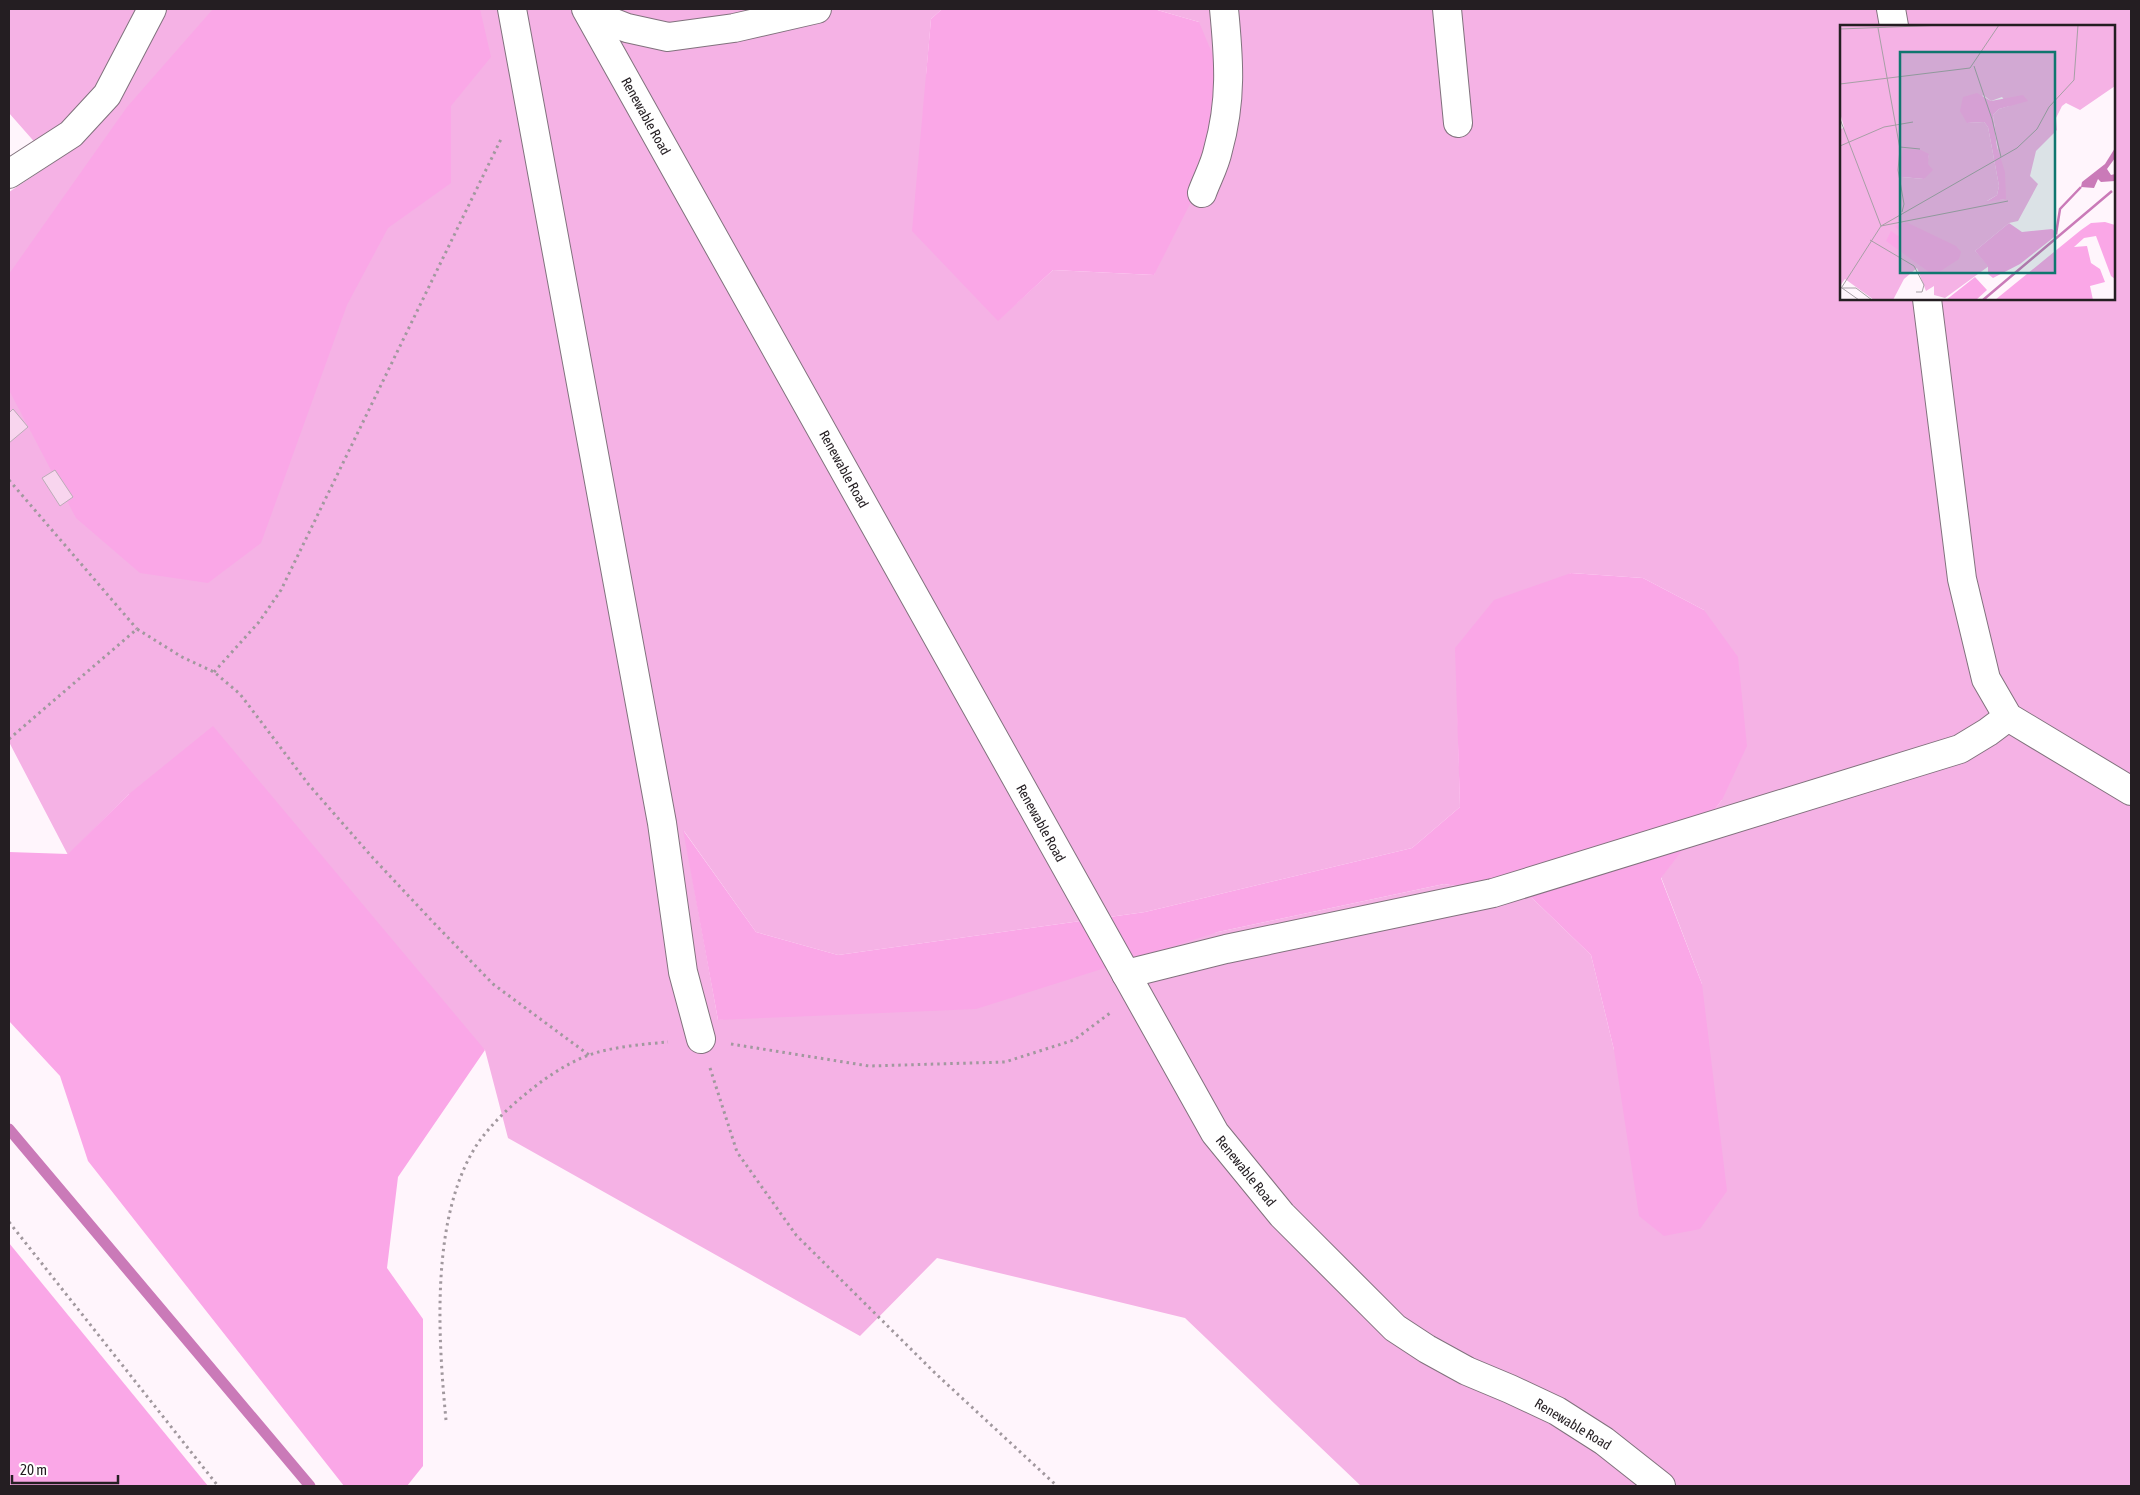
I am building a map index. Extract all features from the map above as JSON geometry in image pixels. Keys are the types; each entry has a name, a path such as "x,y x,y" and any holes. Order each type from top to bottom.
{"lane":[{"path":"9,174 71,134 107,95 152,9"},
{"path":"512,9 662,823 683,972 700,1039"},
{"path":"587,11 627,28 668,37 734,28 817,9"},
{"path":"1202,193 1218,152 1227,109 1230,63 1224,9"},
{"path":"1447,9 1458,123"},
{"path":"1892,9 1894,25"},
{"name":"Renewable Road","path":"587,11 1215,1133 1282,1216 1389,1322 1427,1349 1467,1372 1510,1388 1557,1412 1604,1441 1661,1486"},
{"path":"1927,300 1962,579 1986,679 2008,716 2131,792"},
{"path":"1131,983 1226,949 1493,893 1960,749 1988,732 2008,716"}],"path":[{"path":"214,672 259,622 280,590 504,132"},
{"path":"9,480 137,629 182,657 214,672 240,694 310,785 373,858 432,922 494,984 589,1055"},
{"path":"9,739 137,629"},
{"path":"446,1420 441,1366 443,1246 459,1182 478,1143 510,1107 544,1078 589,1055 645,1044 700,1039 869,1066 1005,1062 1074,1040 1131,983"},
{"path":"700,1039 737,1152 796,1235 935,1373 1057,1486"},
{"path":"9,1222 218,1486"}],"shaded area":[{"path":"9,9 942,9 931,19 926,77 998,320 1053,270 1154,275 1199,22 1154,9 2131,9 2131,1486 1361,1486 1185,1318 937,1258 860,1336 508,1138 485,1050 129,794 68,855 9,742 9,192 53,163 9,113","holes":["1571,573 1643,578 1704,610 1722,800 1661,877 1702,984 1614,1050 1591,955 1532,898 1444,884 1218,932 718,1020 684,831 756,932 838,955 1145,912 1412,848 1460,807 1456,648"]},
{"path":"213,9 480,9 491,57 451,106 451,183 388,228 347,305 261,543 208,583 140,573 76,518 9,390 9,274 127,107"},
{"path":"942,9 1154,9 1199,22 1225,84 1193,198 1154,275 1053,270 998,321 912,231 931,19"},
{"path":"1571,573 1643,578 1704,610 1738,657 1747,746 1722,800 1661,878 1702,984 1727,1191 1700,1229 1664,1236 1639,1216 1614,1050 1591,955 1532,898 1444,884 1218,932 976,1009 718,1020 683,830 756,932 838,955 1145,912 1412,848 1460,807 1455,648 1494,600"},
{"path":"213,726 485,1050 398,1177 387,1268 423,1319 423,1466 407,1486 344,1486 88,1161 60,1076 9,1021 9,852 68,854 129,794"},
{"path":"9,1243 208,1486 9,1486"}],"building":[{"path":"13,409 28,427 9,443 9,413"},
{"path":"55,470 73,497 60,506 42,478"}],"waterway":[{"path":"9,1129 310,1486"}]}
